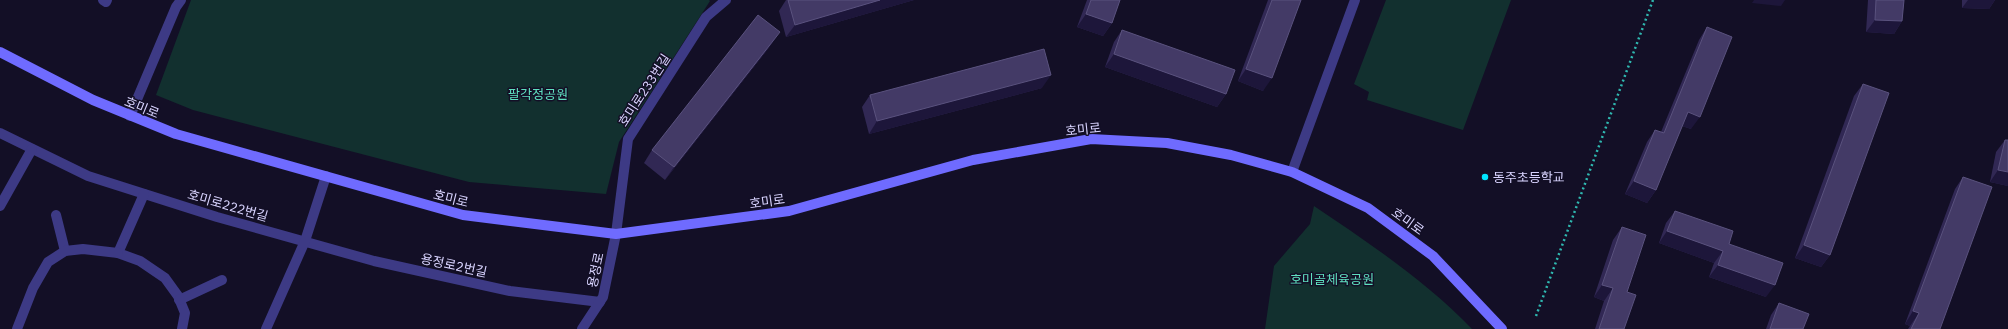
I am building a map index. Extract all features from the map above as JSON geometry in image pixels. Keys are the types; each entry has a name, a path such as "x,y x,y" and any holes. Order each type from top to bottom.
{"street":[{"path":"103,0 106,2 106,0"},
{"path":"130,116 176,7 181,0"},
{"name":"호미로233번길","path":"616,234 628,139 706,18 726,0"},
{"path":"1292,172 1355,0"},
{"name":"호미로","path":"0,52 93,100 176,134 463,215 616,234 789,211 972,160 1092,139 1167,143 1232,155 1292,172 1368,208 1433,256 1502,329"},
{"name":"호미로222번길","path":"0,133 88,176 217,216 305,241"},
{"path":"0,206 32,149"},
{"path":"268,329 305,241 326,176"},
{"path":"118,253 144,194"},
{"path":"56,215 65,251"},
{"name":"용정로","path":"582,329 603,297 616,234"},
{"name":"용정로2번길","path":"305,241 374,261 448,278 510,290 600,302"},
{"path":"17,329 33,288 48,262 65,251 83,249 118,253 140,261 165,278 179,300 185,313 182,329"},
{"path":"179,300 222,280"}],"path":[{"path":"1536,316 1654,0"}],"green space":[{"name":"팔각정공원","path":"191,0 710,1 619,142 606,194 469,182 193,110 156,95"},
{"path":"1386,0 1511,0 1463,130 1367,100 1369,92 1354,84"},
{"name":"호미골체육공원","path":"1314,206 1396,263 1436,295 1472,329 1265,329 1274,266 1310,224"}],"building":[{"path":"788,0 880,0 795,25"},
{"path":"1091,0 1120,0 1112,23 1086,14"},
{"path":"1272,0 1301,0 1272,78 1246,69"},
{"path":"1876,0 1904,0 1902,21 1875,20"},
{"path":"758,15 780,32 674,167 652,150"},
{"path":"1707,27 1732,37 1700,117 1688,112 1656,190 1634,181 1655,130 1664,133"},
{"path":"1122,30 1235,70 1226,94 1114,54"},
{"path":"1044,49 1051,75 877,121 870,95"},
{"path":"1863,84 1889,93 1830,255 1804,245"},
{"path":"2005,140 2008,140 2008,172 1998,170"},
{"path":"1963,177 1992,187 1940,329 1911,329 1919,313 1913,311"},
{"path":"1675,211 1733,231 1729,244 1783,263 1775,285 1718,265 1723,251 1667,231"},
{"path":"1622,227 1646,235 1627,292 1636,295 1624,329 1599,329 1613,288 1602,285"},
{"path":"1779,303 1809,314 1803,329 1770,329"}],"place":[{"name":"동주초등학교","path":"1485,177"}]}
